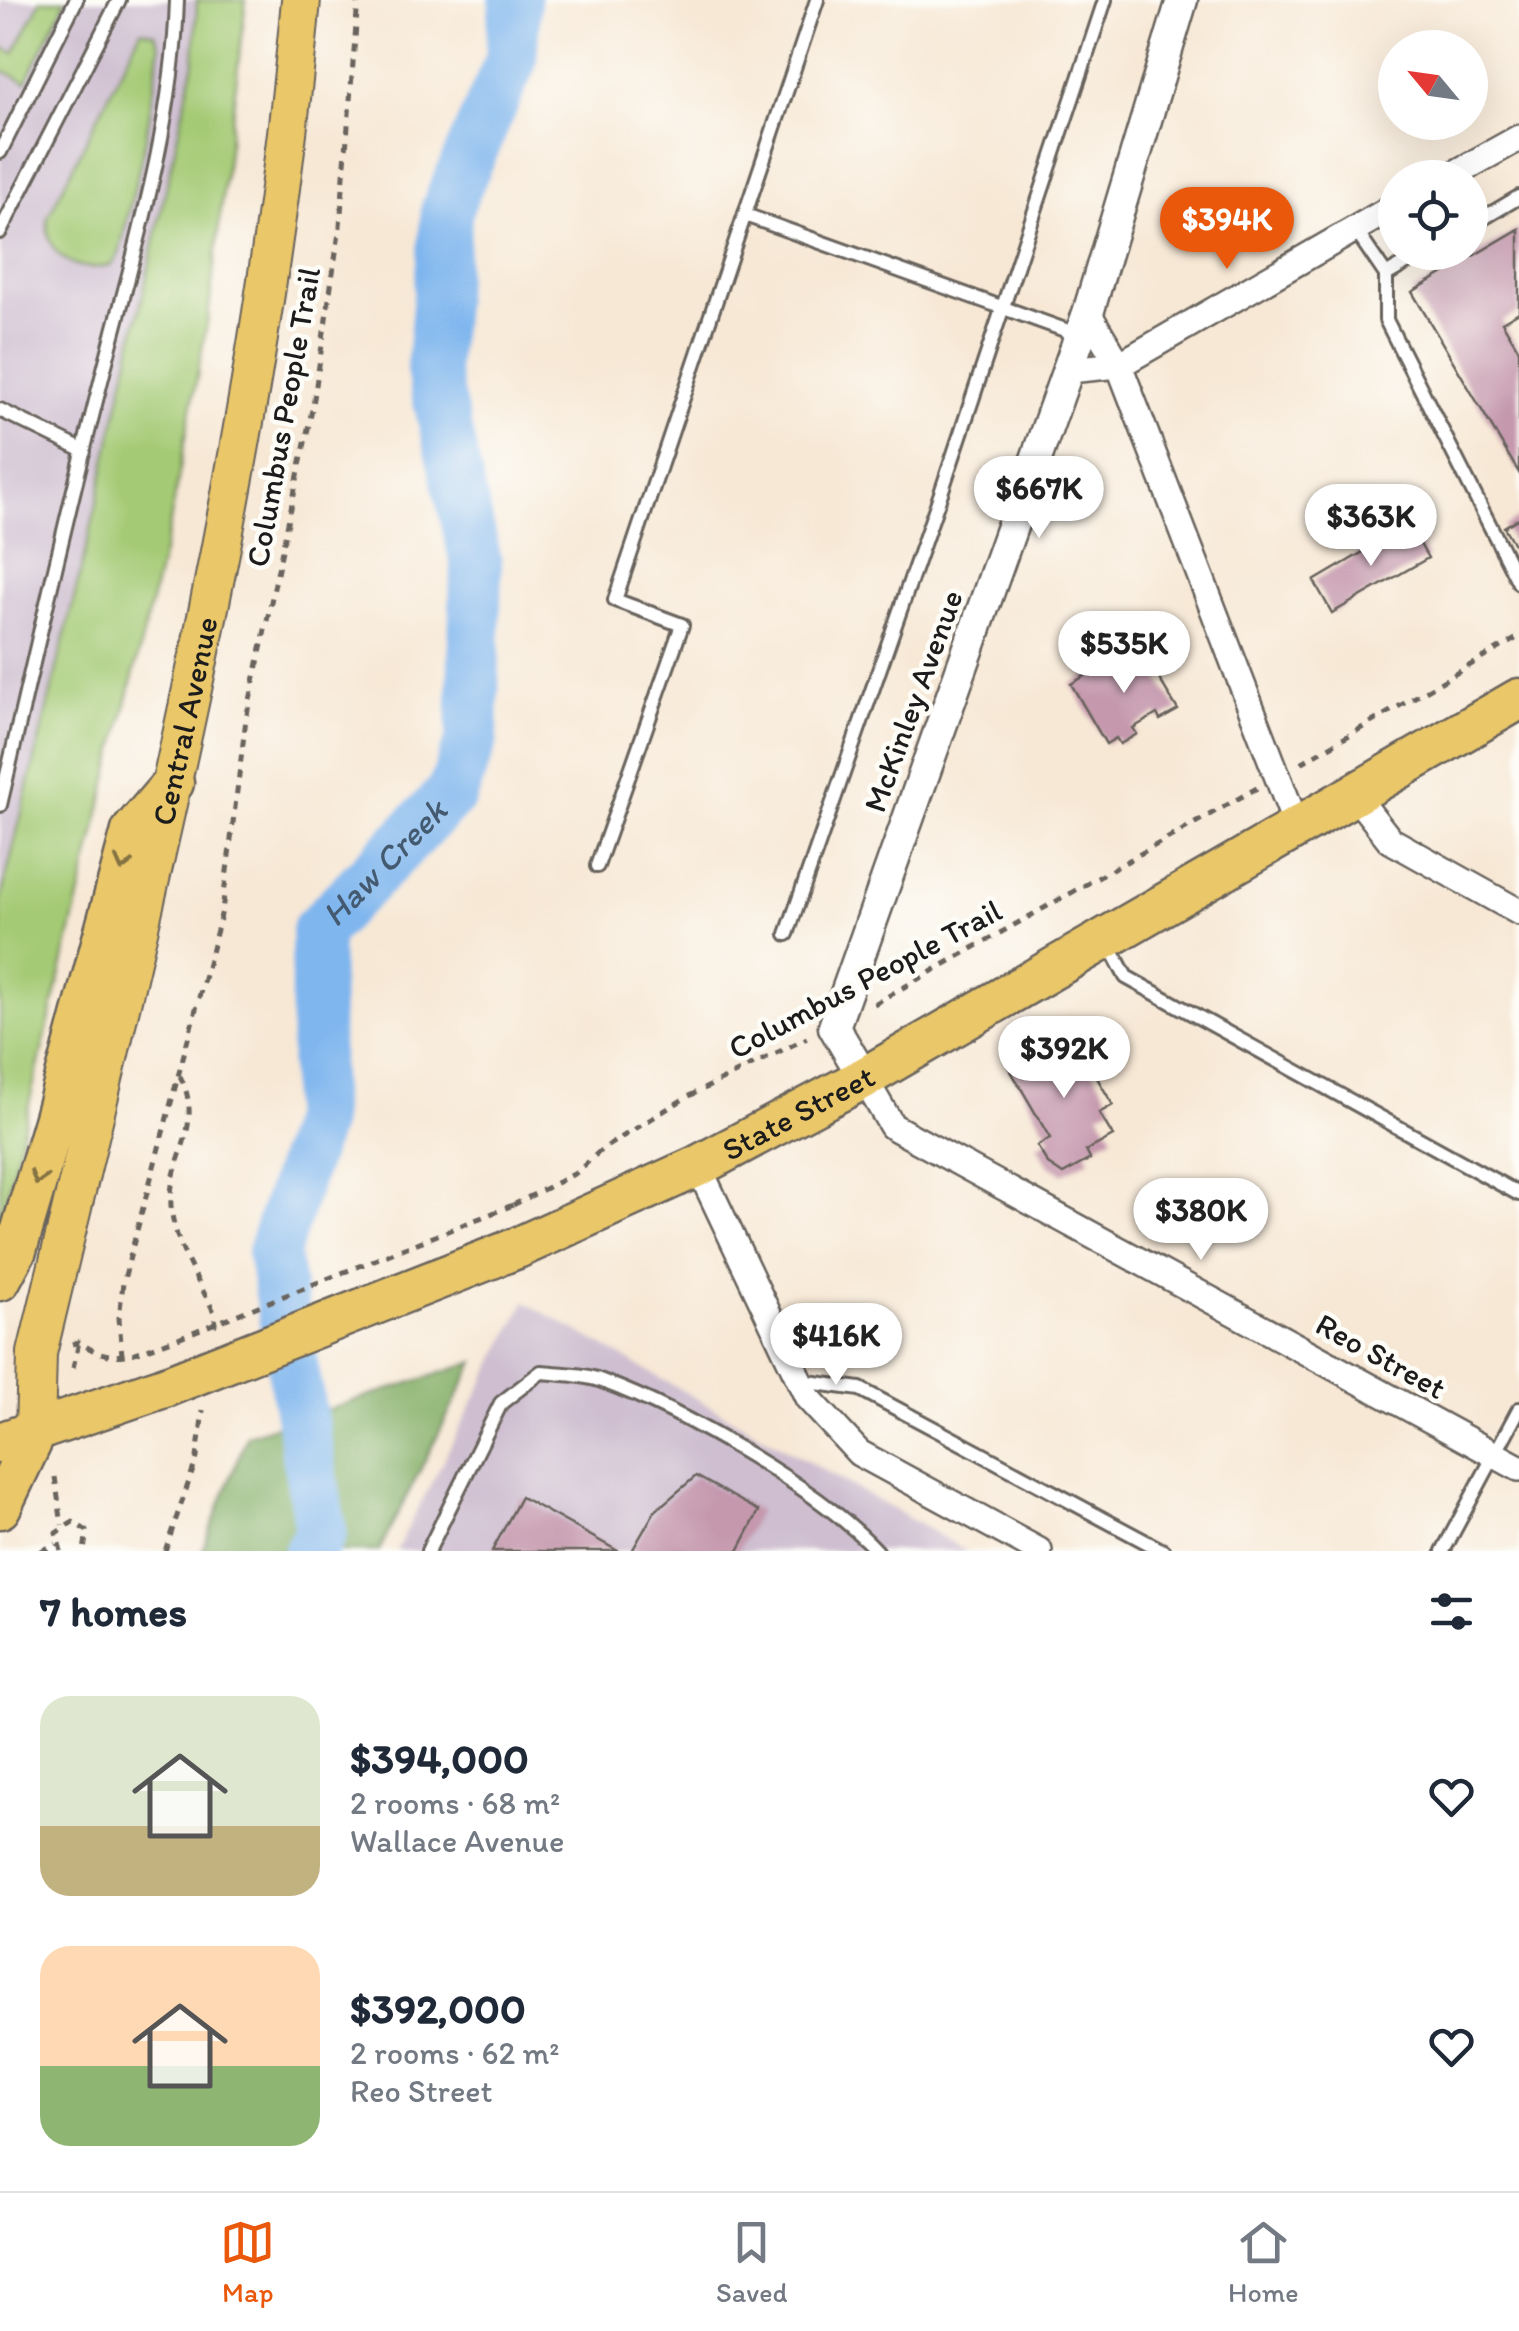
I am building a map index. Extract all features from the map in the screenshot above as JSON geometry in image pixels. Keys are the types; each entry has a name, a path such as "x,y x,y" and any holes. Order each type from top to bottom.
{"highway":[{"name":"State Street","path":"18,1438 164,1387 517,1248 698,1166 864,1078 1519,699"},
{"path":"0,1280 16,1250 39,1175 132,831 173,783"},
{"path":"0,1508 18,1438"}],"main road":[{"name":"Central Avenue","path":"18,1438 173,783 249,397 290,122 300,0"}],"street":[{"name":"McKinley Avenue","path":"834,1027 1084,324 1182,0"},
{"path":"1480,160 1519,138"},
{"path":"1068,370 1120,366 1378,215"},
{"path":"1084,324 1120,366 1297,827"},
{"path":"1354,794 1390,840 1519,912"},
{"path":"834,1027 864,1078"},
{"name":"Reo Street","path":"864,1078 892,1126 1519,1468"},
{"path":"698,1166 808,1398 859,1453 1039,1551"}],"lane":[{"path":"0,152 76,0"},
{"path":"0,232 119,0"},
{"path":"0,805 137,248 175,67 177,0"},
{"path":"597,866 682,625 615,600 748,216 817,0"},
{"path":"788,934 1105,0"},
{"path":"1488,215 1519,197"},
{"path":"748,216 1002,308 1084,324"},
{"path":"1354,228 1386,275 1386,320 1519,583"},
{"path":"1386,275 1394,270"},
{"path":"0,410 84,451"},
{"path":"1105,938 1126,977 1519,1194"},
{"path":"428,1551 501,1403 542,1372 599,1380 672,1413 764,1464 878,1551"},
{"path":"800,1380 860,1389 1162,1551"},
{"path":"1442,1551 1519,1409"}],"path":[{"name":"Columbus People Trail","path":"358,0 340,226 313,405 246,719 222,911 124,1283 119,1318 122,1356 178,1338 513,1205 576,1173 600,1150 685,1098 834,1027 1519,636"},
{"name":"Columbus People Trail","path":"179,1074 193,1102 170,1201 174,1231 216,1316 214,1334"},
{"path":"165,1551 197,1458 204,1404"},
{"path":"60,1551 56,1544 62,1525 78,1523 88,1536 84,1551"},
{"path":"40,1551 56,1544"}],"shaded area":[{"path":"0,0 228,0 0,1108"},
{"path":"525,1302 967,1551 396,1551"}],"green space":[{"path":"41,0 66,0 26,82 0,69 0,46 14,53"},
{"path":"197,0 246,0 208,318 169,528 0,1224 0,902 95,512 194,61"},
{"path":"141,30 155,34 160,46 146,138 119,254 112,265 74,264 51,243 48,217"},
{"path":"475,1362 379,1551 202,1551 247,1435"}],"building":[{"path":"1519,229 1519,312 1502,322 1519,350 1519,473 1412,292 1449,270 1488,270 1488,247"},
{"path":"1519,518 1519,553 1504,527"},
{"path":"1409,525 1428,558 1332,613 1314,581"},
{"path":"1139,645 1178,710 1160,720 1157,714 1133,728 1137,734 1120,744 1116,738 1106,744 1071,684"},
{"path":"1069,1030 1113,1105 1099,1113 1113,1136 1086,1151 1090,1159 1063,1174 1048,1164 1037,1146 1050,1138 1008,1066"},
{"path":"696,1476 759,1511 738,1551 632,1551 655,1511"},
{"path":"521,1497 618,1551 492,1551"}],"waterway":[{"name":"Haw Creek","path":"310,1551 321,1532 273,1252 316,1121 317,931 452,793 472,739 476,562 432,370 447,208 511,60 515,0"}]}
